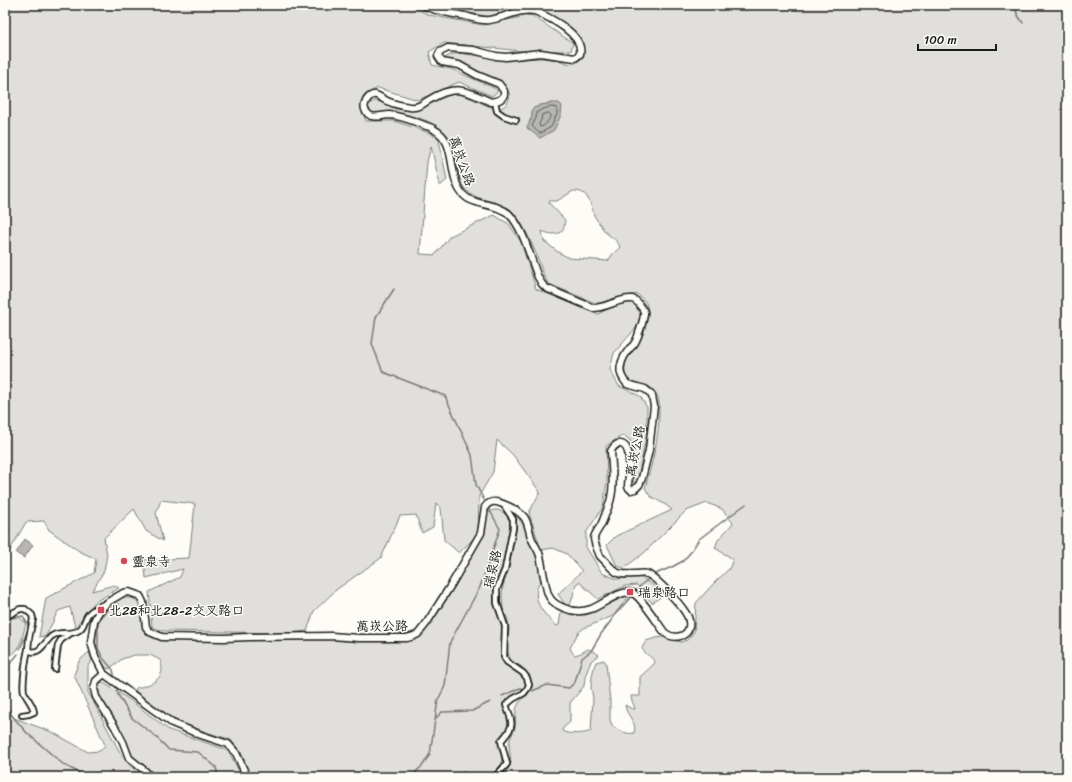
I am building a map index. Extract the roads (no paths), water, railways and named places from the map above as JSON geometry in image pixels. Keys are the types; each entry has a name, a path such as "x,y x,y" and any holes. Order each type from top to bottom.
{"street":[{"path":"423,5 451,14 483,21 523,10 535,11 568,30 581,49 580,54 575,58 540,53 513,57 496,56 473,50 454,48 448,48 440,52 438,56 442,62 459,65 477,75 499,84 504,91 504,95 495,102 497,111 504,116 516,120"},
{"name":"萬崁公路","path":"247,777 236,753 228,744 172,723 104,674 95,656 92,635 94,621 100,610 108,602 123,593 129,592 140,596 143,602 146,627 150,632 162,636 224,638 331,636 359,638 411,637 418,634 426,624 451,585 481,533 484,507 492,502 497,502 515,509 526,519 531,538 539,554 547,590 555,603 569,610 584,611 593,609 617,596 630,592 634,593 643,603 668,636 680,636 688,631 690,623 684,611 652,576 645,573 617,573 601,556 594,539 611,497 611,451 616,445 620,444 623,444 627,450 629,463 628,487 631,490 635,489 639,485 649,450 654,406 652,396 645,389 627,384 620,373 621,364 630,348 635,344 643,321 644,312 642,307 638,302 632,299 620,300 600,308 593,308 546,288 538,277 519,229 511,217 502,210 470,200 462,194 456,182 448,146 441,134 433,128 410,120 387,115 374,117 369,115 364,107 367,99 376,95 393,103 414,107 420,106 439,94 458,90 468,91 491,102 495,102"},
{"name":"瑞泉路","path":"495,777 507,764 501,741 511,728 511,720 506,705 524,693 529,685 527,678 523,673 507,662 504,657 505,626 498,604 497,589 506,569 513,519 503,504"},
{"path":"28,650 30,652 34,652 43,647 53,634 78,632 82,628 87,615 108,602"},
{"path":"5,616 20,609 25,609 32,615 33,619 29,638 23,690 33,707 34,712 22,715"},
{"path":"55,669 58,645 61,640 71,633"},
{"path":"104,674 96,681 94,689 96,697 115,727 129,758 145,770 151,777"}],"water":[{"path":"559,103 562,106 561,115 554,130 540,138 527,128 532,117 532,109 541,105"},
{"path":"25,539 33,545 24,558 16,553"}],"waterway":[{"path":"1015,5 1017,14 1023,23"},
{"path":"394,289 376,317 372,344 383,372 445,396 472,455 476,485 484,500"},
{"path":"656,574 683,561 699,539 746,504"},
{"path":"411,777 423,765 430,754 438,700 445,686 450,642 480,587 500,529 489,509"},
{"path":"637,590 649,579"},
{"path":"532,691 547,685 569,688 575,682 582,658 591,651 601,634 631,597"},
{"path":"115,679 113,670 103,658 98,648 98,622 107,610 119,604"},
{"path":"6,619 23,616 29,627 20,649"},
{"path":"5,670 18,654"},
{"path":"116,686 118,695 132,718 154,735 169,750 198,752 216,767 218,777"},
{"path":"502,696 520,688 523,689"},
{"path":"5,701 8,711 27,733 64,765 86,777"},
{"path":"436,718 442,712 472,711 490,702"}],"place":[{"name":"靈泉寺","path":"124,561"},
{"name":"瑞泉路口","path":"630,592"},
{"name":"北28和北28-2交叉路口","path":"101,610"}]}
